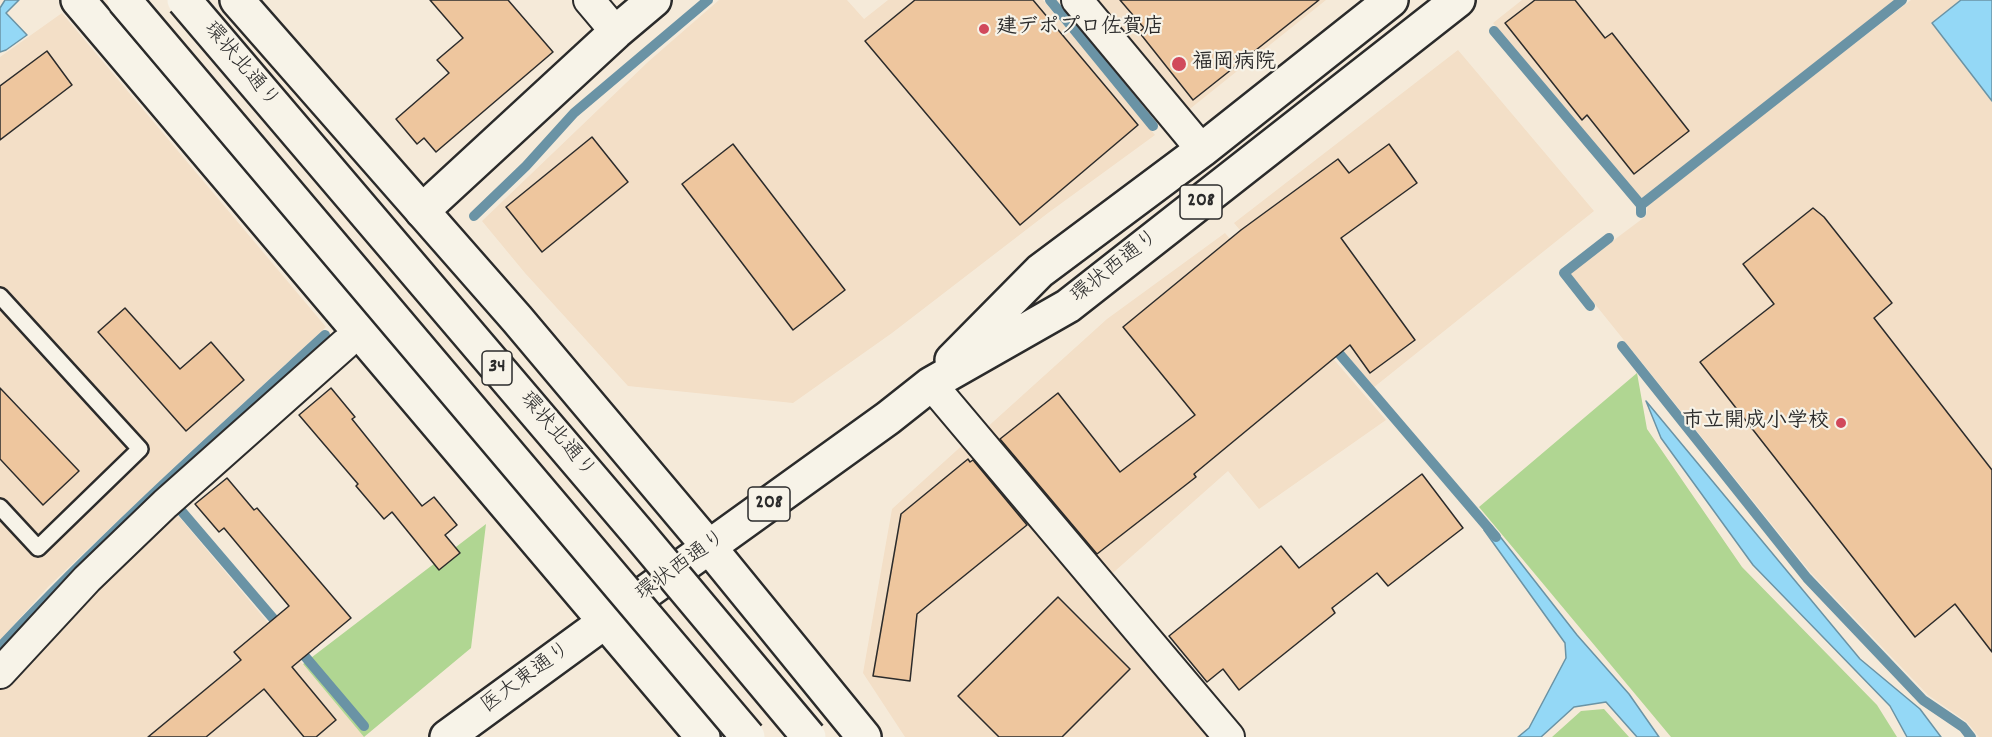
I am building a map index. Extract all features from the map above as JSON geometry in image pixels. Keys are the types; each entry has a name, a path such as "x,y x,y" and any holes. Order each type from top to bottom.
{"main road":[{"path":"78,0 703,737"},
{"name":"34","path":"124,0 748,737"},
{"name":"環状北通り","path":"184,0 809,737"},
{"path":"237,0 517,319 709,547 864,737"},
{"path":"422,211 616,32 654,0"},
{"name":"環状西通り","path":"931,384 976,334 1040,271 1202,150 1391,0"},
{"name":"環状西通り","path":"606,621 888,418 931,384 1068,306 1458,0"},
{"name":"医大東通り","path":"447,737 606,621"}],"street":[{"path":"589,0 616,32"},
{"path":"1077,0 1202,150"},
{"path":"0,673 87,579 171,498 345,345"},
{"path":"931,384 1229,737"}],"lane":[{"path":"0,296 140,449 38,548 0,507"}],"shaded area":[{"path":"719,0 847,0 864,19 888,0 1043,0 1155,135 1048,213 892,333 793,403 628,386 525,273 482,221 649,61"},
{"name":"福岡病院","path":"1060,0 1326,0 1166,128"},
{"path":"1522,0 1898,1 1640,199 1493,23"},
{"name":"市立開成小学校","path":"1911,0 1992,0 1992,737 1979,737 1967,722 1928,695 1811,573 1570,273 1646,216 1648,204"},
{"path":"62,13 326,327 48,587 0,640 0,57"},
{"path":"1458,50 1594,211 1373,388 1234,223"},
{"path":"1225,233 1386,420 1259,509 1228,471 1106,579 983,431 1107,319"},
{"path":"967,441 1216,737 905,737 863,673 892,509"},
{"path":"175,512 364,737 0,737 0,688"}],"green space":[{"path":"1637,373 1647,429 1742,567 1877,705 1897,737 1671,737 1479,507"},
{"path":"486,524 471,648 364,737 303,664"},
{"path":"1604,709 1629,737 1552,737 1581,711"}],"water":[{"path":"5,0 19,0 6,13 27,35 0,52 0,8"},
{"path":"1961,0 1992,0 1992,101 1932,23"},
{"path":"1646,401 1860,659 1920,709 1941,737 1907,737 1890,706 1753,565 1661,438"},
{"path":"1491,525 1577,635 1629,694 1659,737 1637,737 1606,702 1574,707 1541,737 1518,737 1529,728 1566,658 1565,643 1484,530"}],"building":[{"path":"430,0 508,0 553,52 436,152 424,138 417,144 396,119 449,73 437,60 463,38"},
{"path":"915,0 1033,0 1138,125 1020,225 865,41"},
{"path":"1120,0 1319,0 1193,100 1139,32 1144,28"},
{"path":"1535,0 1575,0 1605,38 1612,33 1689,131 1634,174 1587,115 1582,120 1505,23"},
{"path":"47,51 72,85 0,140 0,86"},
{"path":"592,137 628,182 542,252 506,207"},
{"path":"733,144 845,290 793,330 682,184"},
{"path":"1389,144 1417,183 1341,238 1415,340 1370,373 1350,345 1194,474 1196,477 1097,554 1000,439 1058,393 1120,472 1195,415 1123,327 1241,230 1338,159 1349,173"},
{"path":"1813,208 1824,217 1892,303 1874,318 1992,470 1992,652 1955,604 1915,637 1700,362 1774,304 1743,264"},
{"path":"125,308 180,369 211,342 244,380 186,431 98,332"},
{"path":"0,388 79,471 43,505 0,459"},
{"path":"331,388 355,417 352,419 422,506 434,497 457,525 445,535 460,553 439,570 392,512 384,519 356,486 358,484 299,415"},
{"path":"968,459 970,462 973,460 1027,525 917,614 910,681 873,676 901,514"},
{"path":"1422,474 1463,528 1388,586 1377,573 1332,608 1335,613 1239,690 1223,669 1207,682 1169,636 1281,546 1299,568"},
{"path":"227,478 254,510 257,508 351,618 292,667 336,720 316,737 304,737 264,689 206,737 148,737 241,660 234,652 289,606 224,528 219,532 195,504"},
{"path":"1058,597 1130,669 1062,737 999,737 958,696"}],"waterway":[{"path":"474,216 526,166 574,113 708,0"},
{"path":"1050,0 1153,126"},
{"path":"1641,205 1902,0"},
{"path":"1494,31 1641,205 1641,213"},
{"path":"1590,306 1564,273 1609,238"},
{"path":"0,647 119,527 325,335"},
{"path":"1331,344 1496,537"},
{"path":"1622,346 1807,578 1923,700 1963,727 1971,737"},
{"path":"172,500 283,630"},
{"path":"297,647 364,726"}],"place":[{"name":"建デポプロ佐賀店","path":"984,29"},
{"name":"福岡病院","path":"1179,64"},
{"name":"市立開成小学校","path":"1841,423"}]}
